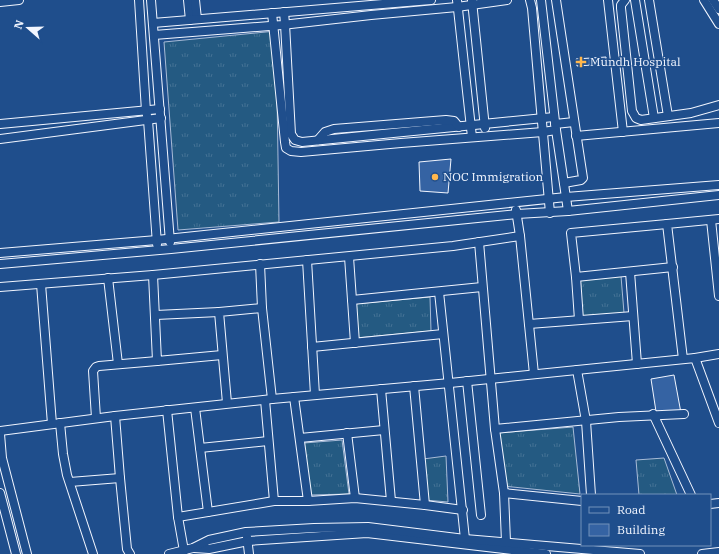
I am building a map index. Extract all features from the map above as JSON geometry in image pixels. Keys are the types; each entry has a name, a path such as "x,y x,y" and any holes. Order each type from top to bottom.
{"street":[{"path":"0,2 19,0"},
{"path":"139,0 146,111 148,120 158,250"},
{"path":"151,0 171,249"},
{"path":"188,0 194,19"},
{"path":"194,19 195,0"},
{"path":"153,23 284,12 375,2 431,0"},
{"path":"154,36 286,24 457,3 507,0"},
{"path":"530,0 532,8 550,213"},
{"path":"541,0 555,124 568,211"},
{"path":"556,0 583,178 578,182 564,183"},
{"path":"608,0 623,132"},
{"path":"625,0 621,5 621,8 632,111 636,118 641,120 691,113 719,105"},
{"path":"635,0 654,118"},
{"path":"649,0 668,116"},
{"path":"704,0 719,24"},
{"path":"713,0 719,9"},
{"path":"472,2 485,136"},
{"path":"457,3 472,137"},
{"path":"284,12 286,24 291,134 296,140 302,142 542,119 555,124 574,122"},
{"path":"272,13 286,148"},
{"path":"0,124 160,109"},
{"path":"85,116 88,127"},
{"path":"0,138 161,118"},
{"path":"576,136 719,123"},
{"path":"286,148 291,151 301,152 543,132 555,124"},
{"path":"286,148 296,140"},
{"path":"0,253 157,240 549,200 566,197 719,185"},
{"path":"0,264 171,249 516,214 550,213 719,195"},
{"path":"154,203 167,200"},
{"path":"516,203 534,374"},
{"path":"579,320 571,233 715,219 719,296"},
{"path":"667,224 683,359"},
{"path":"0,288 349,257 453,246 520,236"},
{"path":"479,242 495,429 504,493 506,542"},
{"path":"349,257 355,343"},
{"path":"307,260 316,395"},
{"path":"260,264 268,399 268,442 274,501"},
{"path":"576,277 673,267"},
{"path":"630,272 637,364"},
{"path":"153,275 158,361"},
{"path":"108,278 118,364"},
{"path":"41,284 56,424 64,462 93,554"},
{"path":"352,300 482,287"},
{"path":"440,292 443,334 450,383 465,539"},
{"path":"156,315 262,308"},
{"path":"219,312 227,403"},
{"path":"529,324 633,316"},
{"path":"312,347 443,334"},
{"path":"0,431 227,403 450,383 695,358 719,354"},
{"path":"96,418 93,371 99,366 222,355"},
{"path":"695,358 719,423"},
{"path":"577,370 586,420 591,494"},
{"path":"468,381 481,515"},
{"path":"414,386 425,504"},
{"path":"381,389 391,501"},
{"path":"294,397 308,501"},
{"path":"195,408 208,512"},
{"path":"167,410 178,517 184,551"},
{"path":"495,429 653,414 684,414"},
{"path":"653,414 691,494"},
{"path":"115,416 127,549 130,554"},
{"path":"300,438 384,430"},
{"path":"347,433 355,498"},
{"path":"0,434 2,458 27,554"},
{"path":"200,448 268,442"},
{"path":"70,482 120,478"},
{"path":"0,493 16,554"},
{"path":"504,493 581,501"},
{"path":"178,517 274,501 308,501 355,498 425,504 463,510"},
{"path":"247,537 314,528 368,527 465,539 506,542 526,550 593,550 640,554"},
{"path":"169,554 194,548 209,540 247,537 367,534 526,550 546,554"},
{"path":"247,537 249,554"},
{"path":"702,554 719,552"}],"green space":[{"path":"276,31 279,222 178,230 164,42"},
{"path":"621,276 624,313 580,316 577,279"},
{"path":"430,297 431,331 355,338 354,304"},
{"path":"573,427 580,494 503,486 497,433"},
{"path":"342,440 349,494 310,495 304,443"},
{"path":"446,456 448,502 425,500 423,459"},
{"path":"664,458 677,494 639,494 636,460"}],"building":[{"path":"606,57 606,64 577,66 576,59"},
{"name":"NOC Immigration","path":"451,159 448,193 420,191 419,162"},
{"path":"674,375 681,413 657,418 651,379"}],"place":[{"name":"Mundh Hospital","path":"581,62"},
{"name":"NOC Immigration","path":"435,177"}]}
